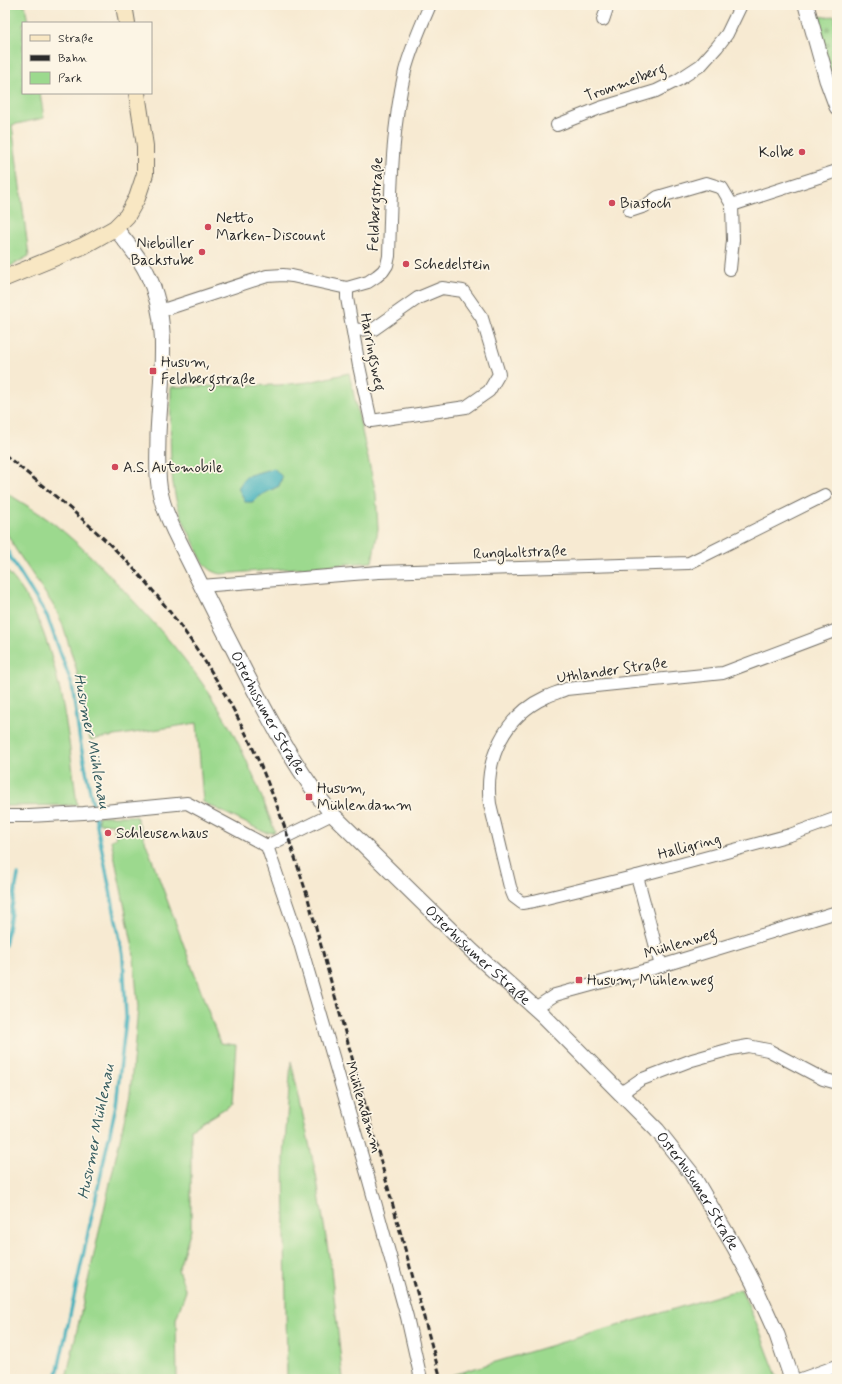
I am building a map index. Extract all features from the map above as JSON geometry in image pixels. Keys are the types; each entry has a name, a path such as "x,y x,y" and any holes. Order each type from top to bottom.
{"main road":[{"path":"124,5 127,22"},
{"path":"5,278 83,246 115,228 127,216 137,198 145,174 145,146 137,94"}],"street":[{"name":"Feldbergstraße","path":"160,311 271,275 292,276 347,288 368,282 383,271 387,265 389,256 392,171 400,98 406,69 413,47 430,5"},
{"path":"603,20 608,5"},
{"name":"Trommelberg","path":"557,125 600,108 656,91 678,80 701,65 717,48 727,34 741,5"},
{"path":"806,5 827,80 837,107"},
{"path":"732,205 837,171"},
{"path":"630,211 645,206 658,197 706,183 722,188 732,205 733,240 730,269"},
{"name":"Osterhusumer Straße","path":"115,228 133,250 147,272 156,295 160,311 162,325 162,355 158,424 158,459 161,497 170,522 201,586 285,747 315,793 332,814 472,951 535,1008 657,1130 691,1173 735,1248 753,1282 777,1335 792,1379"},
{"name":"Harringsweg","path":"347,288 347,298 359,366 371,421 466,407 489,392 499,374 482,318 462,291 442,288 418,298 374,329 353,330"},
{"name":"Rungholtstraße","path":"201,586 379,572 689,563 825,495"},
{"name":"Uthlander Straße","path":"637,876 522,903 514,897 510,887 488,791 489,771 500,739 513,721 528,708 545,697 566,689 723,672 837,630"},
{"path":"5,816 84,813 187,803 266,846 332,814"},
{"name":"Halligring","path":"637,876 790,835 837,818"},
{"name":"Mühlendamm","path":"266,846 299,940 366,1169 407,1318 421,1379"},
{"path":"637,876 661,966"},
{"name":"Mühlenweg","path":"535,1008 555,995 661,966 837,912"},
{"path":"621,1093 640,1080 692,1060 731,1049 748,1046 768,1050 824,1079 837,1083"},
{"path":"801,1379 837,1366"}],"green space":[{"path":"5,5 25,5 28,22 22,22 22,94 40,94 44,118 12,125 29,256 5,269"},
{"path":"837,16 837,96 816,17"},
{"path":"349,373 376,494 378,529 372,562 221,574 211,570 201,558 183,520 176,501 171,468 171,387 280,385 309,382","holes":["282,477 279,486 263,494 252,502"]},
{"path":"5,492 53,523 83,549 139,607 183,657 203,684 240,746 275,832 266,833 203,802 197,723 90,740 76,668 62,623 55,608 16,550 5,530"},
{"path":"5,569 23,591 37,618 49,648 58,680 64,713 77,805 5,806"},
{"path":"98,816 136,816 220,1043 236,1045 232,1104 191,1129 191,1229 178,1270 186,1291 176,1319 177,1379 66,1379 130,1094 138,1008 133,948 111,840 116,838 113,824 99,823"},
{"path":"291,1061 316,1175 331,1269 343,1379 287,1379 284,1158"},
{"path":"741,1289 778,1379 453,1379 452,1375"}],"water":[{"path":"274,468 282,477 279,486 263,494 252,502 245,502 238,488 246,476"}],"waterway":[{"name":"Husumer Mühlenau","path":"5,545 10,557 47,616 72,685 80,741 123,955 126,1018 116,1105 56,1379"},
{"path":"5,945 18,875"}],"railway":[{"path":"5,455 104,539 134,569 155,593 194,645 228,699 257,757 280,813 307,895 441,1379"}],"place":[{"name":"Kolbe","path":"802,152"},
{"name":"Biastoch","path":"612,203"},
{"name":"Netto Marken-Discount","path":"208,227"},
{"name":"Niebüller Backstube","path":"202,252"},
{"name":"Schedelstein","path":"406,264"},
{"name":"Husum, Feldbergstraße","path":"153,371"},
{"name":"A.S. Automobile","path":"115,467"},
{"name":"Husum, Mühlendamm","path":"309,797"},
{"name":"Schleusenhaus","path":"108,833"},
{"name":"Husum, Mühlenweg","path":"579,980"}]}
